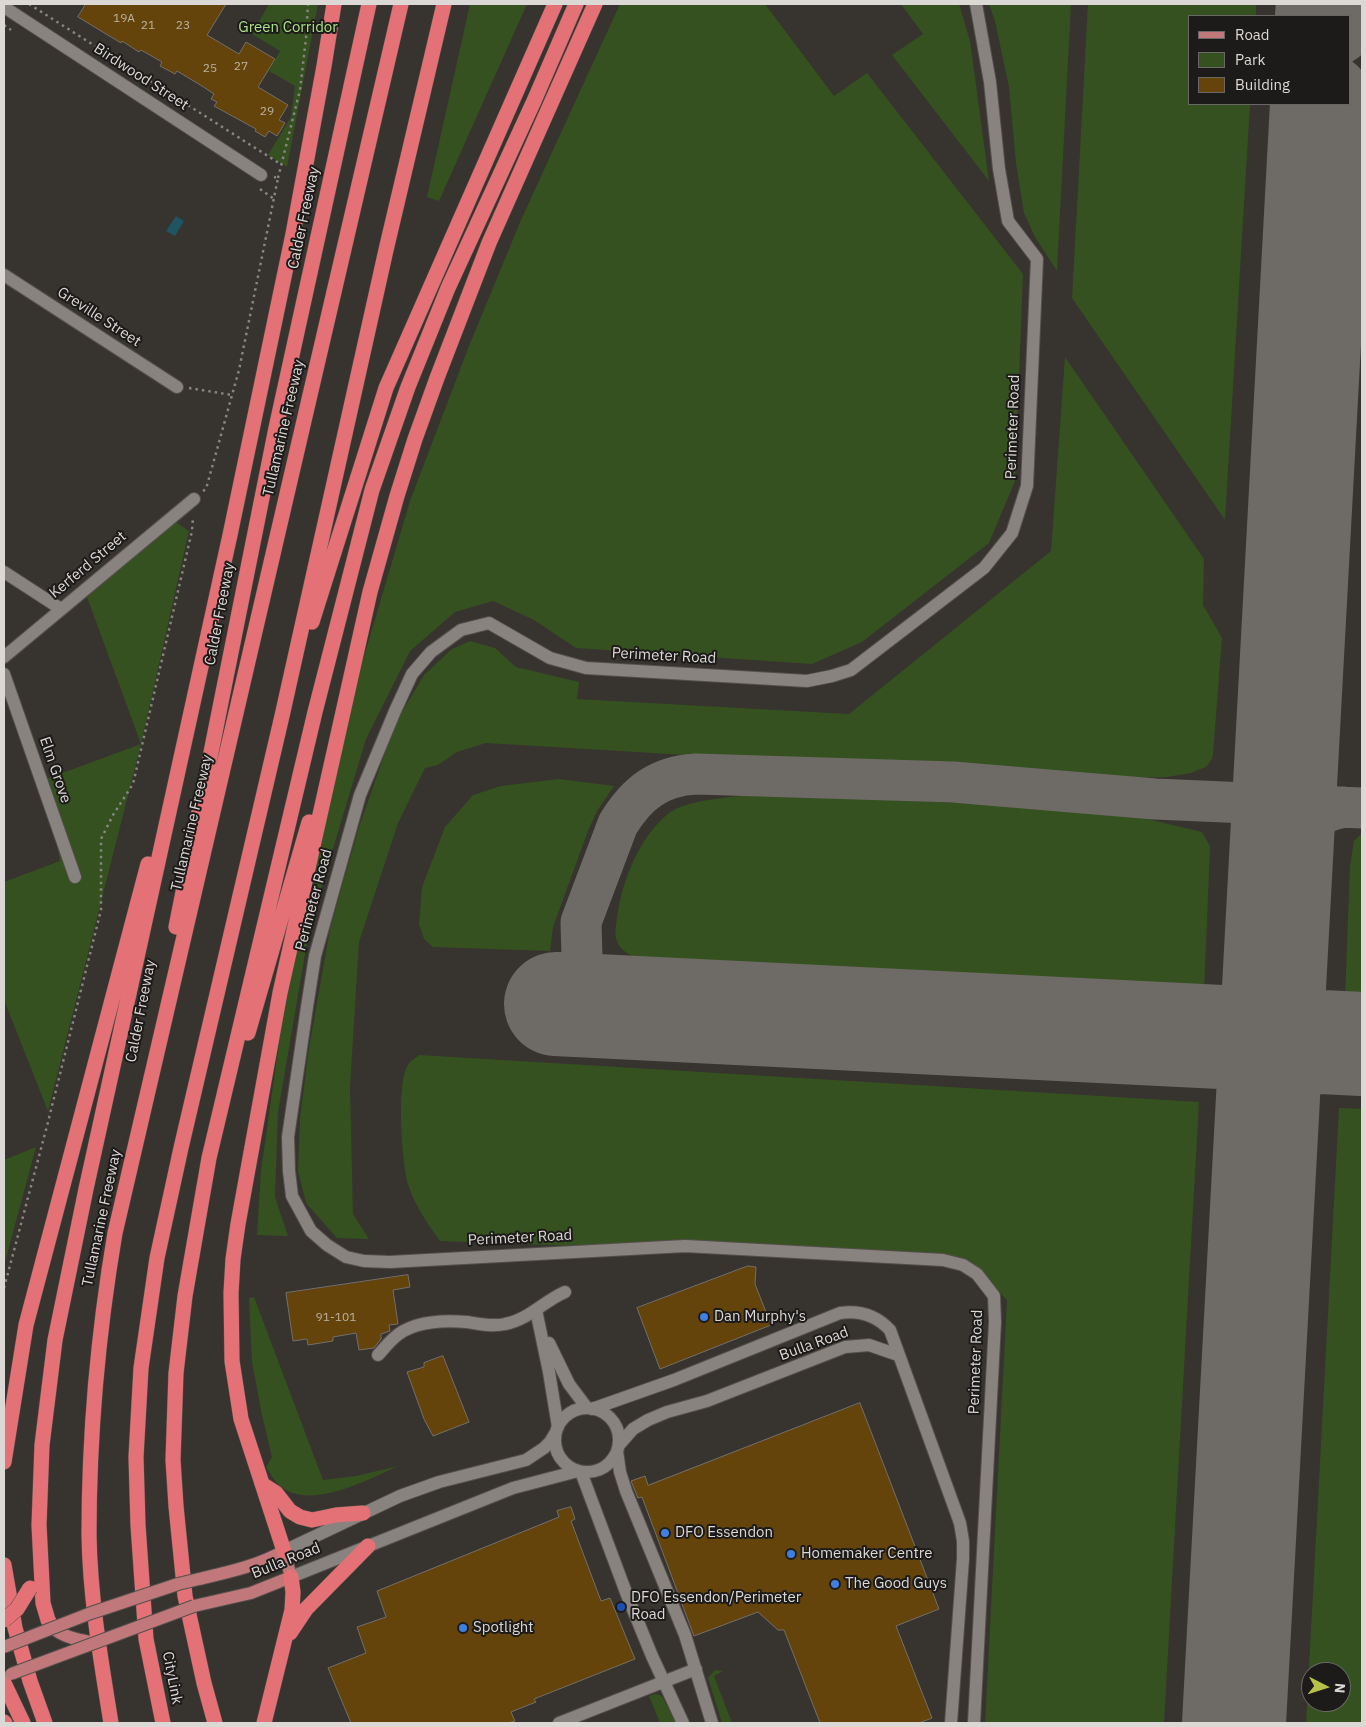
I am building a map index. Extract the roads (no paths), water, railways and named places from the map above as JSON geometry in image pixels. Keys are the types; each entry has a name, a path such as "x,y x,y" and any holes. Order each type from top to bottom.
{"highway":[{"path":"50,1624 43,1603 40,1557 40,1485 42,1445 55,1340 86,1189 230,535 293,234 334,4"},
{"path":"324,66 339,4"},
{"name":"Calder Freeway","path":"115,1234 276,428 368,4"},
{"name":"Tullamarine Freeway","path":"111,1723 100,1658 89,1536 92,1434 104,1295 115,1234 401,4"},
{"path":"282,716 386,250 444,4"},
{"path":"282,716 386,388 555,4"},
{"path":"214,1723 187,1605 181,1566 173,1460 176,1373 185,1296 209,1158 315,712 372,490 408,386 448,288 534,101 576,4"},
{"path":"284,1551 241,1419 232,1361 233,1259 250,1150 280,993 370,592 418,430 489,243 595,4"},
{"path":"4,1462 26,1325 201,662"},
{"path":"196,1230 297,861 342,711"},
{"name":"CityLink","path":"163,1723 146,1638 138,1525 136,1457 141,1368 157,1258 282,716"},
{"path":"262,1484 276,1493 290,1511 300,1518 312,1520 363,1512"},
{"path":"283,1648 306,1608 368,1546"},
{"path":"4,1620 17,1609 30,1588 40,1557"},
{"path":"4,1566 15,1628 30,1681 45,1723"},
{"path":"264,1723 293,1600 291,1578"},
{"path":"6,1678 23,1723"}],"main road":[{"path":"284,1551 291,1578"},
{"name":"Bulla Road","path":"4,1646 50,1624 168,1587 248,1567 264,1562 284,1551"},
{"name":"Bulla Road","path":"6,1678 182,1609 251,1593 291,1578"},
{"path":"50,1624 60,1633 94,1643"}],"street":[{"name":"Perimeter Road","path":"974,1723 995,1322 994,1296 978,1274 963,1265 942,1260 685,1246 390,1262 364,1261 346,1257 327,1245 311,1231 292,1196 288,1137 316,956 335,880 360,795 412,674 431,652 461,630 489,623 550,658 586,668 807,681 832,676 851,670 984,568 1012,533 1027,486 1037,259 1008,221 999,169 990,82 976,4"},
{"name":"Birdwood Street","path":"4,7 261,175"},
{"name":"Greville Street","path":"4,275 177,387"},
{"name":"Kerferd Street","path":"4,657 194,499"},
{"path":"4,572 61,609"},
{"name":"Elm Grove","path":"4,674 75,877"},
{"path":"565,1292 549,1299 538,1316 557,1430 557,1452 569,1467 579,1471 592,1472 603,1468 612,1461 618,1448"},
{"name":"Bulla Road","path":"589,1408 674,1380 840,1313 865,1314 883,1322 890,1330 898,1355"},
{"path":"378,1355 395,1337 419,1325 443,1321 492,1325 505,1324 538,1316"},
{"path":"538,1316 569,1384 589,1408 607,1415 613,1421 619,1437 620,1472 626,1491 685,1636 712,1723"},
{"name":"Bulla Road","path":"618,1448 633,1429 648,1420 667,1412 707,1401 845,1347 869,1345 898,1355"},
{"path":"898,1355 952,1497 963,1541 951,1723"},
{"path":"557,1430 570,1414 589,1408"},
{"name":"Bulla Road","path":"284,1551 400,1496 439,1482 526,1460 544,1448 557,1430"},
{"path":"579,1471 652,1656 683,1723"},
{"name":"Bulla Road","path":"291,1578 513,1488 579,1471"},
{"path":"558,1723 696,1669"}],"water":[{"path":"176,216 184,221 175,236 166,231"}],"place":[{"name":"Dan Murphy's","path":"704,1317"},
{"name":"DFO Essendon","path":"665,1533"},
{"name":"Homemaker Centre","path":"791,1554"},
{"name":"The Good Guys","path":"835,1584"},
{"name":"DFO Essendon/Perimeter Road","path":"621,1607"},
{"name":"Spotlight","path":"463,1628"}],"park label":[{"name":"Green Corridor","path":"288,28"}]}
